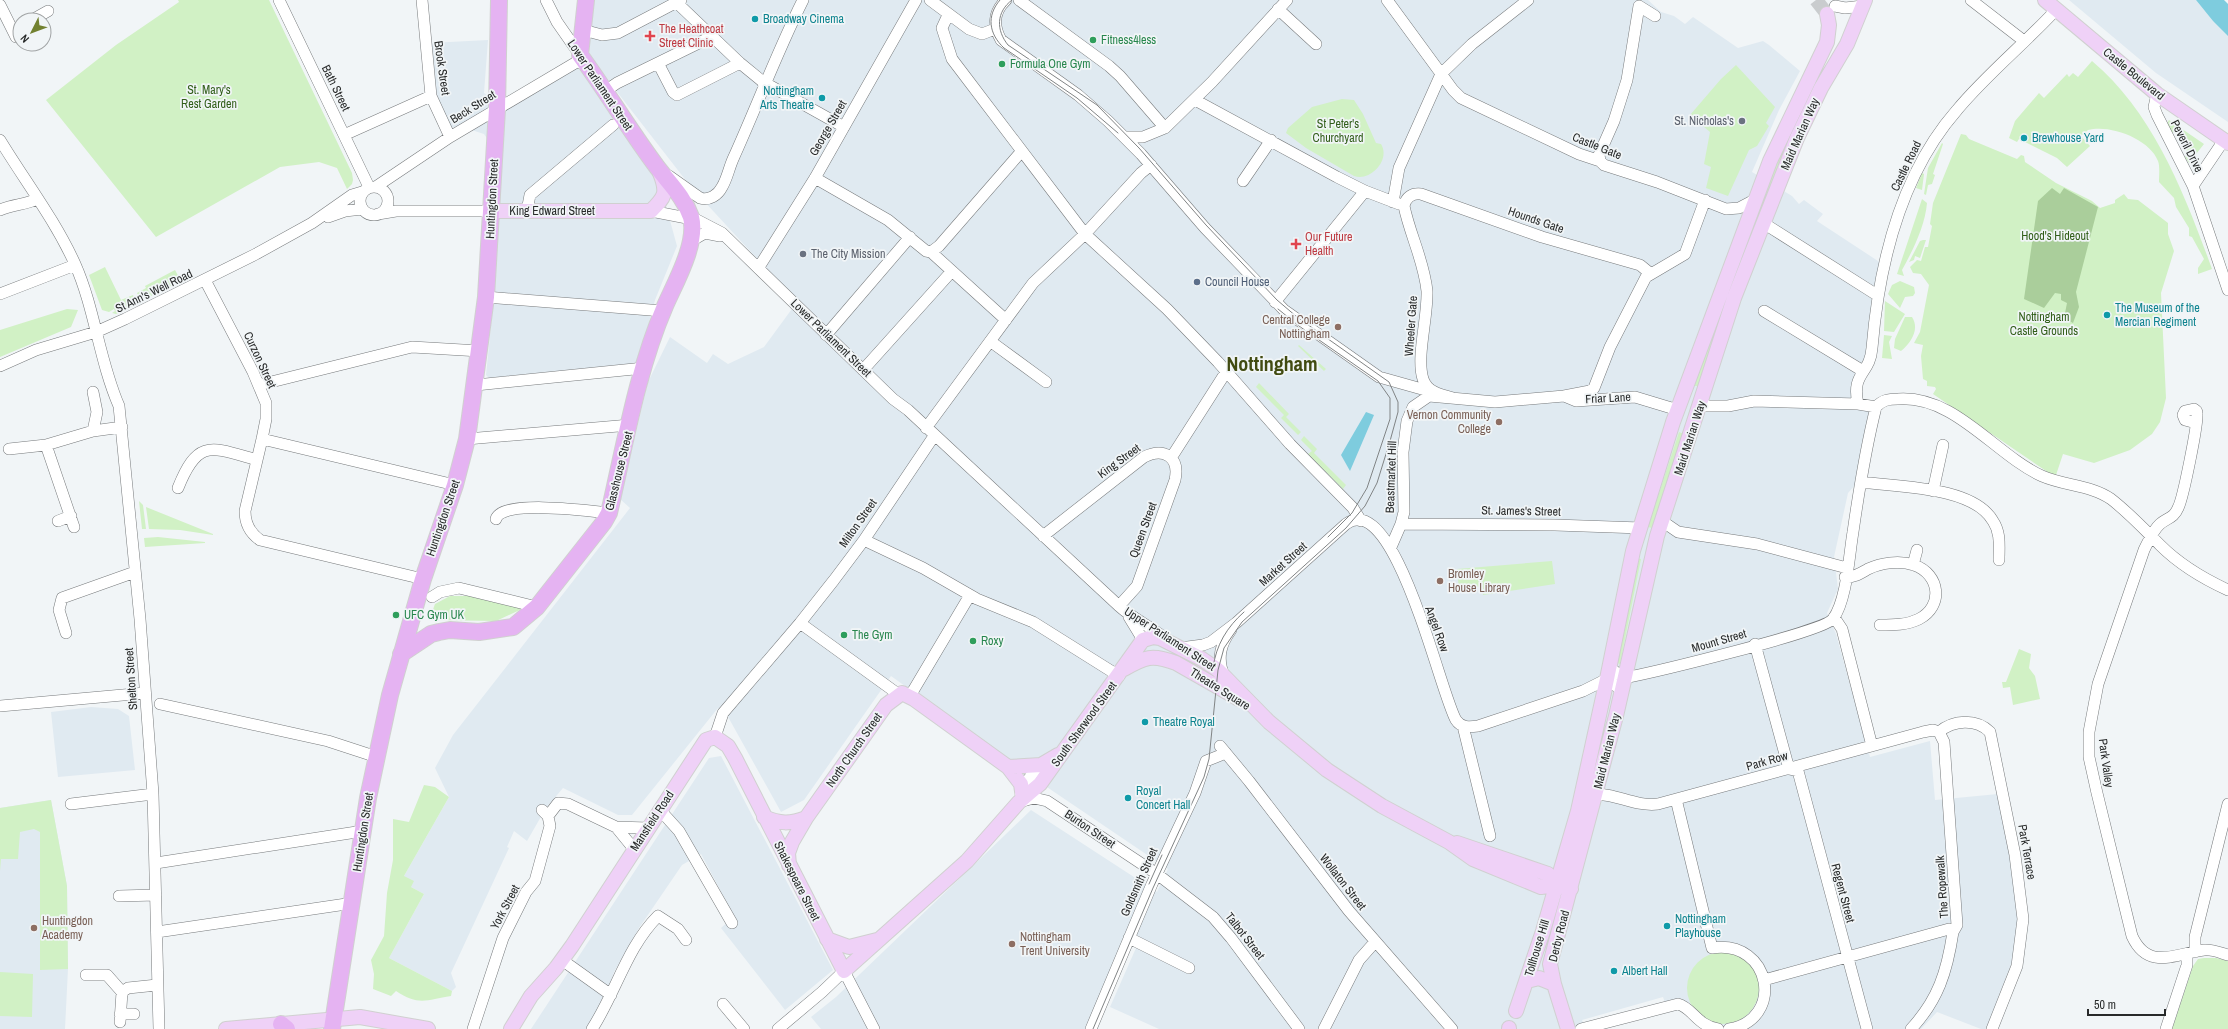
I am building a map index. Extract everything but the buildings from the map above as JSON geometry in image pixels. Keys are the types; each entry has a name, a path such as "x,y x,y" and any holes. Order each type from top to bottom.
{"highway":[{"name":"Huntingdon Street","path":"333,1025 363,831 377,757 401,654 423,579 455,485 467,439 476,384 486,297 497,109 499,0"},
{"path":"584,61 583,30 586,0"},
{"name":"Lower Parliament Street","path":"584,61 657,167 684,201 691,219"},
{"name":"Glasshouse Street","path":"401,654 431,634 439,632 450,630 479,632 513,626 537,607 581,553 609,513 644,368 663,311 691,241 691,219"}],"main road":[{"name":"Maid Marian Way","path":"1571,889 1598,792 1645,584 1662,521 1701,406 1734,298 1797,138 1821,88 1847,44 1864,3"},
{"name":"Castle Boulevard","path":"2052,8 2157,94 2226,141"},
{"name":"Maid Marian Way","path":"1556,885 1578,811 1609,673 1633,551 1678,410 1756,199 1781,137 1827,42 1831,10"},
{"path":"651,211 662,199 666,189 657,167"},
{"name":"King Edward Street","path":"491,211 651,211"},
{"name":"Friar Lane","path":"1678,410 1701,406"},
{"path":"1143,640 1153,637 1176,645"},
{"name":"South Sherwood Street","path":"844,971 967,861 1021,797 1040,784 1143,640"},
{"name":"Upper Parliament Street","path":"1176,645 1202,659 1224,676 1269,722 1327,770 1382,806 1449,842 1460,843 1548,874 1556,885 1571,889"},
{"name":"Theatre Square","path":"1121,672 1151,657 1176,663 1236,697 1269,722"},
{"path":"904,695 1008,767 1019,779 1021,797"},
{"name":"North Church Street","path":"789,865 790,848 806,818 886,706 904,695"},
{"name":"Mansfield Road","path":"511,1029 531,996 562,960 702,744 706,740 715,737"},
{"name":"Shakespeare Street","path":"715,737 721,740 731,752 844,971"},
{"path":"1008,767 1039,765 1065,750"},
{"path":"764,817 779,823 786,823 806,818"},
{"name":"Tollhouse Hill","path":"1516,1011 1527,981 1556,885"},
{"name":"Derby Road","path":"1568,1029 1554,984 1550,964 1571,889"},
{"name":"South Sherwood Street","path":"827,940 850,947 880,939"},
{"path":"1527,981 1539,978 1554,984"},
{"path":"333,1025 360,1017 374,1018 428,1029"},
{"path":"226,1029 333,1025 353,1029"}],"street":[{"name":"Bath Street","path":"279,0 369,188"},
{"name":"Brook Street","path":"422,0 431,96 450,137"},
{"name":"Lower Parliament Street","path":"546,0 557,22 584,61"},
{"path":"764,85 803,0"},
{"name":"George Street","path":"759,267 815,178 916,0"},
{"path":"930,0 948,15 977,33 986,34 995,29"},
{"path":"1006,0 996,12 995,29 1006,46 1078,95 1125,137 1151,165 1204,228 1275,302 1303,325 1351,359 1387,380 1452,398"},
{"path":"1019,0 1120,76 1165,128"},
{"name":"Castle Gate","path":"1387,0 1453,90 1474,105 1579,154 1600,161 1604,165 1705,200 1726,209 1739,208 1756,199"},
{"path":"1393,202 1399,168 1441,74 1472,44 1528,0"},
{"path":"1971,0 2024,41"},
{"path":"583,30 602,35 618,33 679,1 740,63 762,80 764,85"},
{"path":"1125,137 1143,137 1165,128 1195,100 1282,3 1316,44"},
{"name":"Maid Marian Way","path":"1831,10 1864,3"},
{"path":"0,5 12,24"},
{"path":"1600,161 1600,155 1616,115 1627,80 1639,6 1655,16"},
{"name":"Castle Road","path":"1858,404 1856,386 1857,380 1870,363 1877,295 1894,228 1909,188 1935,138 1957,109 2024,41 2052,8"},
{"path":"948,15 942,28 952,59 1021,152 1085,234 1167,309 1295,449 1353,508 1361,521"},
{"path":"604,92 617,83 713,36"},
{"name":"Beck Street","path":"369,188 497,109 575,63 584,61"},
{"path":"658,63 673,92 677,95 740,63"},
{"path":"764,85 767,84 844,127"},
{"name":"Lower Parliament Street","path":"657,167 700,198 705,200 713,197 723,187 764,85"},
{"name":"Peveril Drive","path":"2157,94 2154,107 2193,186 2228,290"},
{"path":"344,135 431,96"},
{"path":"1195,100 1353,185 1404,206"},
{"path":"527,211 530,195 614,125"},
{"name":"Shelton Street","path":"0,140 5,158 48,214 75,265 96,332 110,386 119,406 135,572 153,794 156,863 157,985 160,1029"},
{"path":"1243,181 1271,140"},
{"name":"Peveril Drive","path":"2193,186 2226,141"},
{"path":"931,252 939,246 1021,152"},
{"path":"926,428 1042,273 1085,234 1141,173 1151,165"},
{"path":"815,178 888,220 926,250 931,252 1006,320"},
{"path":"369,188 385,191 388,200 386,209 378,214 369,214 362,209 360,200 369,188"},
{"name":"St Ann's Well Road","path":"0,366 36,350 96,332 205,280 312,223 352,195 369,188"},
{"path":"1275,302 1365,191"},
{"name":"Hounds Gate","path":"1404,206 1406,200 1411,195 1421,194 1461,206 1542,237 1640,265 1651,274"},
{"path":"0,210 7,206 26,204 37,198"},
{"path":"1605,399 1597,393 1597,385 1614,340 1646,277 1685,254 1705,200"},
{"name":"Wheeler Gate","path":"1404,206 1425,280 1426,318 1421,362 1423,380 1429,388 1436,393"},
{"name":"St Ann's Well Road","path":"312,223 345,211 362,209"},
{"name":"King Edward Street","path":"378,214 396,211 491,211"},
{"name":"Lower Parliament Street","path":"651,211 700,221 722,233 738,246 826,335 926,428"},
{"path":"1768,226 1877,295"},
{"name":"Lower Parliament Street","path":"691,241 705,233 710,232 738,246"},
{"path":"826,335 910,237"},
{"path":"0,294 46,271 75,265"},
{"path":"863,370 952,271"},
{"name":"Curzon Street","path":"205,280 259,386 266,410 262,439 245,511 248,526 260,540 423,579"},
{"path":"486,297 663,311"},
{"path":"1764,311 1863,371"},
{"path":"990,341 1046,382"},
{"path":"259,386 412,347 480,351"},
{"path":"476,384 644,368"},
{"path":"1171,458 1226,372"},
{"path":"1564,396 1590,391 1597,385"},
{"path":"92,392 97,412 93,431"},
{"name":"Friar Lane","path":"1413,407 1429,396 1495,402 1564,396 1576,400 1638,397 1678,410"},
{"path":"1872,746 1842,629 1834,618 1842,600 1861,485 1877,405 1890,399 1911,398 1942,407 2042,476 2101,493 2130,514 2178,560 2228,590"},
{"name":"Friar Lane","path":"1701,406 1728,406 1754,401 1877,405"},
{"name":"Beastmarket Hill","path":"1391,546 1401,524 1404,512 1404,439 1407,421 1413,407"},
{"path":"2151,535 2160,523 2167,521 2175,515 2179,507 2196,423"},
{"path":"467,439 630,425"},
{"path":"9,449 46,445 93,431 122,427"},
{"name":"Upper Parliament Street","path":"926,428 1128,614 1155,630 1176,645"},
{"name":"Milton Street","path":"800,623 864,540 934,436"},
{"path":"262,439 455,485"},
{"path":"46,445 73,522 58,521"},
{"path":"1933,491 1943,445"},
{"path":"178,488 186,468 201,452 217,450 257,460"},
{"name":"King Street","path":"1043,536 1144,458 1157,453 1171,458"},
{"name":"Queen Street","path":"1119,606 1137,586 1175,480 1177,470 1175,462 1171,458"},
{"path":"1861,485 1933,491 1964,498 1990,516 1998,531 1999,560"},
{"path":"496,519 500,513 513,509 567,508 609,513"},
{"name":"Market Street","path":"1176,645 1203,646 1211,642 1236,623 1346,524 1353,508"},
{"path":"1346,524 1352,521 1361,521"},
{"name":"Angel Row","path":"1361,521 1377,528 1391,546 1424,627 1460,723 1490,836"},
{"path":"1662,521 1678,532 1757,544 1858,575 1870,568 1888,563 1913,565 1922,570 1933,582 1937,596 1935,603 1928,614 1914,622 1880,625"},
{"name":"St. James's Street","path":"1401,524 1641,528"},
{"name":"Park Valley","path":"2151,535 2144,550 2098,684 2089,732 2089,757 2132,936 2137,948 2148,956 2158,958 2191,953"},
{"path":"864,540 923,568 970,595 1033,622 1121,672"},
{"path":"1913,565 1917,550"},
{"path":"66,633 59,610 62,598 135,572"},
{"path":"432,597 440,592 459,588 537,607"},
{"path":"715,737 723,713 800,623 904,695 970,595"},
{"path":"1128,614 1143,640"},
{"name":"Mount Street","path":"1622,684 1724,655 1755,644 1818,628 1834,618"},
{"name":"Market Street","path":"1224,676 1221,668 1220,651 1236,623"},
{"path":"1755,644 1789,770"},
{"path":"1460,723 1470,727 1485,724 1583,691 1609,673 1622,684"},
{"path":"0,706 30,702 145,693"},
{"path":"160,704 331,742 377,757"},
{"name":"Park Terrace","path":"1939,732 1952,724 1967,722 1979,724 1990,732 2015,855 2022,904 2022,936 2016,966 1992,1029"},
{"name":"Park Row","path":"1598,792 1633,803 1648,805 1789,770 1923,732 1933,730 1939,732"},
{"name":"The Ropewalk","path":"1911,1029 1929,1008 1939,990 1957,925 1956,889 1944,742 1939,732"},
{"name":"Goldsmith Street","path":"1091,1029 1157,874 1195,793 1206,761 1223,752"},
{"name":"Wollaton Street","path":"1223,752 1375,942 1452,1029"},
{"name":"South Sherwood Street","path":"1021,797 1039,765"},
{"name":"Regent Street","path":"1789,770 1798,772 1846,956 1867,1029"},
{"path":"71,804 153,794"},
{"name":"Burton Street","path":"1021,797 1047,801 1157,874"},
{"path":"1676,799 1712,948 1732,948 1746,953 1759,967 1764,980 1764,998 1755,1016 1744,1024 1732,1029"},
{"name":"York Street","path":"473,1029 503,938 526,892 535,881 550,826 545,811 560,802 568,804 616,827"},
{"path":"2166,1029 2191,953 2228,804"},
{"path":"660,810 678,831 732,923"},
{"path":"616,827 648,828"},
{"path":"616,827 634,849"},
{"path":"156,863 363,831"},
{"name":"Talbot Street","path":"1157,874 1213,917 1231,938 1299,1029"},
{"path":"119,896 156,895"},
{"path":"157,932 353,903"},
{"path":"592,1029 611,995 633,948 649,924 660,911 678,929 686,940"},
{"path":"1764,980 1846,956 1948,929 1954,932"},
{"path":"1129,938 1189,968"},
{"path":"1326,1026 1359,960 1375,942"},
{"path":"2191,953 2205,950 2228,955"},
{"path":"562,960 611,995"},
{"path":"778,1029 822,992 844,971"},
{"name":"Shakespeare Street","path":"844,971 874,1029"},
{"path":"86,975 107,975 122,992 120,1018 134,1014"},
{"path":"122,992 128,988 157,985"},
{"path":"724,1004 744,1029"},
{"path":"1581,1029 1672,1004 1683,1005 1701,1022 1718,1029"}],"shaded area":[{"path":"593,0 1648,0 1661,12 1674,16 1685,24 1693,17 1738,48 1763,41 1769,45 1800,71 1779,110 1752,172 1792,196 1799,204 1804,200 1823,214 1817,221 1881,263 1872,296 1867,355 1850,404 1874,409 1858,482 1848,493 1834,557 1838,589 1827,613 1836,634 1870,757 1930,741 1935,800 1998,794 2015,879 2018,919 2014,957 1986,1029 1981,1029 1937,1012 1921,1029 1703,1029 1692,1021 1681,1008 1666,1005 1663,997 1582,1020 1585,1029 1159,1029 1110,1007 1136,948 1137,938 1107,994 1098,1029 821,1029 811,1017 836,997 1031,810 1157,892 1168,869 1035,779 891,676 804,800 781,812 727,715 718,708 632,815 618,815 563,788 546,808 527,841 514,831 507,847 509,848 451,973 456,987 452,991 389,958 424,894 411,887 404,876 449,797 435,768 453,735 630,508 620,499 648,382 670,337 707,363 713,354 728,364 764,347 797,302 691,187 586,52"},
{"path":"2069,0 2196,0 2213,21 2228,36 2228,122 2156,73"},
{"path":"488,40 484,93 506,108 579,66 660,184 677,246 655,300 638,363 489,378 486,375 495,286 499,156 484,134 459,126 451,128 433,93 430,43"},
{"path":"91,707 118,709 129,716 135,770 58,777 51,712"},
{"path":"721,756 833,970 785,1010 721,928 734,916 701,854 682,865 639,928 614,972 602,1005 588,1029 531,1029 709,758"},
{"name":"Huntingdon Academy","path":"51,800 67,886 68,969 65,1029 0,1029 0,808"}],"green space":[{"name":"St. Mary's Rest Garden","path":"178,0 269,0 352,173 352,184 347,189 337,168 319,162 280,167 156,237 46,100 116,45 179,2"},
{"name":"Brewhouse Yard","path":"2092,61 2114,82 2133,105 2150,130 2179,184 2212,269 2198,274 2198,268 2204,259 2192,237 2189,236 2189,228 2176,207 2174,198 2159,182 2158,161 2154,153 2138,140 2118,131 2107,129 2088,130 2081,136 2090,146 2067,167 2057,158 2019,139 2017,142 2009,138 2015,121 2039,93 2044,98 2067,74 2069,77 2073,73 2078,77"},
{"path":"1736,65 1775,107 1766,123 1769,126 1757,146 1749,150 1728,196 1706,188 1711,167 1704,164 1710,132 1690,115 1721,79"},
{"name":"St Peter's Churchyard","path":"1342,99 1354,100 1363,114 1376,143 1381,144 1383,150 1381,163 1372,173 1366,176 1354,176 1306,148 1286,133 1288,128 1312,107"},
{"path":"1806,106 1763,215 1757,212 1775,165 1803,107"},
{"path":"2169,120 2204,144 2189,163 2185,157 2188,153 2177,133 2172,132 2167,123"},
{"name":"Nottingham Castle Grounds","path":"1961,134 1966,135 1969,139 2017,159 2021,155 2024,156 2025,162 2056,183 2092,201 2100,208 2115,203 2115,200 2124,194 2128,199 2138,200 2168,223 2168,234 2174,251 2161,293 2166,398 2160,422 2152,434 2130,450 2094,463 2063,454 2056,475 2049,473 1933,394 1936,389 1935,387 1927,386 1927,381 1923,379 1921,356 1923,345 1914,343 1920,332 1929,285 1921,274 1913,273 1910,267 1917,260 1921,261 1925,247 1928,247 1932,226 1930,224 1933,203"},
{"path":"1942,143 1943,144 1933,174 1935,175 1932,184 1928,185 1926,195 1924,194 1928,168"},
{"path":"1922,173 1924,174 1922,190 1916,188"},
{"name":"Hood's Hideout","path":"2052,188 2060,194 2064,188 2098,207 2076,292 2079,307 2073,323 2064,318 2067,303 2061,300 2061,294 2055,293 2044,308 2024,299 2038,201"},
{"path":"1922,199 1927,203 1926,212 1914,246 1902,270 1904,276 1897,274"},
{"path":"1749,229 1753,232 1735,272 1718,321 1699,386 1690,386"},
{"path":"1926,240 1920,258 1915,256 1914,260 1909,262 1920,241"},
{"path":"105,267 121,300 133,295 137,304 116,314 112,313 115,311 114,309 109,312 102,310 89,275"},
{"path":"175,270 181,281 141,301 137,293 146,288 145,286"},
{"path":"1900,281 1914,287 1915,293 1913,296 1905,297 1900,308 1888,294 1892,285"},
{"path":"1885,301 1905,314 1894,332 1884,331"},
{"path":"67,309 78,310 71,327 0,357 0,330"},
{"path":"1905,317 1912,317 1915,331 1911,340 1901,351 1894,348 1895,339"},
{"path":"1884,335 1892,336 1889,342 1892,359 1882,358"},
{"path":"1299,345 1326,369 1324,371 1298,346"},
{"path":"1259,383 1289,414 1286,417 1301,432 1298,435 1281,418 1284,415 1256,387"},
{"path":"1679,432 1686,435 1652,528 1648,527"},
{"path":"1304,436 1317,449 1314,453 1346,485 1343,489 1308,454 1312,451 1301,440"},
{"path":"139,501 143,505 146,529 142,529"},
{"path":"146,507 213,535 180,530 149,529"},
{"path":"158,537 205,543 145,547 144,538"},
{"path":"1636,558 1641,559 1620,664 1614,662"},
{"path":"1552,561 1555,584 1483,595 1482,586 1459,590 1457,569"},
{"path":"450,596 473,596 524,608 496,621 432,620 431,615 435,604"},
{"path":"2019,649 2031,654 2029,668 2035,676 2040,699 2013,705 2010,687 2003,688 2002,682 2006,682"},
{"path":"424,785 435,787 449,797 404,876 414,881 411,887 424,894 389,958 452,991 451,996 423,1001 410,999 396,991 391,996 373,989 374,974 371,960 384,936 387,893 393,860 393,819 409,822"},
{"path":"51,800 67,886 68,969 40,970 40,832 34,829 20,832 18,859 1,859 0,871 0,808"},
{"path":"1716,952 1730,952 1737,954 1749,962 1757,974 1759,988 1757,1002 1749,1014 1737,1022 1730,1024 1716,1024 1709,1022 1697,1014 1689,1002 1687,995 1687,981 1689,974 1697,962 1709,954"},
{"path":"2216,958 2228,961 2228,1029 2172,1029 2193,966 2198,959"},
{"path":"0,972 33,974 32,1017 0,1016"}],"water":[{"path":"2196,0 2224,0 2228,4 2228,36 2213,21"},
{"path":"1366,412 1374,415 1350,471 1341,455"}],"tunnel":[{"path":"1816,0 1827,14"}],"tram line":[{"path":"1000,0 991,19 992,31 999,43 1004,48 1077,98 1118,133"},
{"path":"1012,0 1003,10 1000,21 1001,33 1008,45 1097,105 1139,148 1206,225 1277,300 1297,317 1389,382 1398,402 1398,412 1377,483 1365,506 1346,528 1242,622 1224,648 1218,670 1209,759 1204,777 1153,888 1093,1029"},
{"path":"1278,309 1299,326 1378,381 1390,398 1390,419 1367,488 1352,513 1328,537"},
{"path":"1213,668 1214,660 1223,637 1232,624 1244,612"},
{"path":"1149,884 1162,855"}],"place":[{"name":"Broadway Cinema","path":"755,19"},
{"name":"The Heathcoat Street Clinic","path":"650,36"},
{"name":"Fitness4less","path":"1093,40"},
{"name":"Formula One Gym","path":"1002,64"},
{"name":"Nottingham Arts Theatre","path":"822,98"},
{"name":"St. Nicholas's","path":"1742,121"},
{"name":"Brewhouse Yard","path":"2024,138"},
{"name":"Our Future Health","path":"1296,244"},
{"name":"The City Mission","path":"803,254"},
{"name":"Council House","path":"1197,282"},
{"name":"The Museum of the Mercian Regiment","path":"2107,315"},
{"name":"Central College Nottingham","path":"1338,327"},
{"name":"Vernon Community College","path":"1499,422"},
{"name":"Bromley House Library","path":"1440,581"},
{"name":"UFC Gym UK","path":"396,615"},
{"name":"The Gym","path":"844,635"},
{"name":"Roxy","path":"973,641"},
{"name":"Theatre Royal","path":"1145,722"},
{"name":"Royal Concert Hall","path":"1128,798"},
{"name":"Nottingham Playhouse","path":"1667,926"},
{"name":"Huntingdon Academy","path":"34,928"},
{"name":"Nottingham Trent University","path":"1012,944"},
{"name":"Albert Hall","path":"1614,971"}],"district":[{"name":"Nottingham","path":"1272,363"}]}
